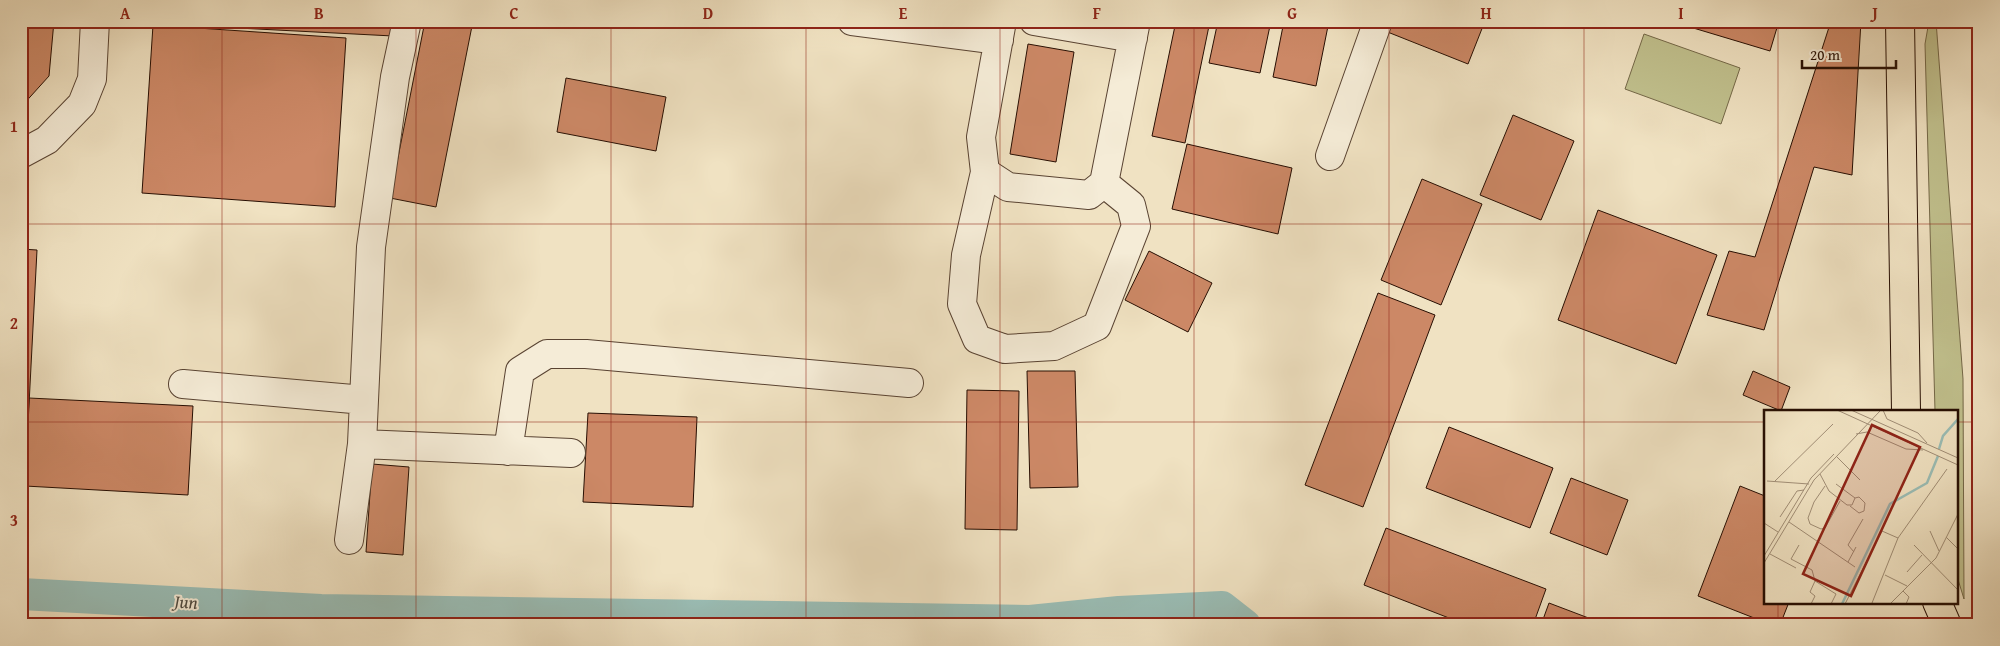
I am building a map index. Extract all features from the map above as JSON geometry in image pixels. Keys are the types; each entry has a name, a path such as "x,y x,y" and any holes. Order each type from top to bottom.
{"highway":[{"path":"1900,21 1906,410"},
{"path":"1938,604 1948,625"}],"lane":[{"path":"21,154 47,140 82,104 92,79 95,21"},
{"path":"349,540 362,444 371,247 395,77 408,21"},
{"path":"852,21 1001,31 981,137 985,172 966,255 962,304 977,338 1005,349 1054,346 1097,326 1136,226 1131,205 1104,183"},
{"path":"985,172 1008,187 1090,195 1104,183 1135,30 1034,21"},
{"path":"1330,156 1378,21"},
{"path":"508,451 520,371 547,354 586,354 909,383"},
{"path":"183,384 364,400"},
{"path":"362,444 571,453"}],"green space":[{"path":"1929,21 1936,21 1963,379 1964,599 1958,580 1958,410 1935,410 1925,44"},
{"path":"1644,34 1740,68 1721,124 1625,89"}],"building":[{"path":"21,21 54,21 49,76 21,107"},
{"path":"102,21 393,21 393,36"},
{"path":"425,21 473,21 436,207 390,198"},
{"path":"1176,21 1210,21 1185,143 1152,136"},
{"path":"1218,21 1271,21 1260,73 1209,63"},
{"path":"1284,21 1329,21 1316,86 1273,77"},
{"path":"1383,21 1485,21 1468,64 1380,29"},
{"path":"1670,21 1779,21 1770,51"},
{"path":"1831,21 1861,21 1852,175 1814,167 1764,330 1707,315 1729,251 1755,257"},
{"path":"153,25 346,38 335,207 142,193"},
{"path":"1028,44 1074,52 1056,162 1010,154"},
{"path":"566,78 666,97 656,151 557,132"},
{"path":"1513,115 1574,141 1541,220 1480,195"},
{"path":"1187,144 1292,168 1278,234 1172,209"},
{"path":"1422,179 1482,204 1441,305 1381,280"},
{"path":"1598,210 1717,255 1676,364 1558,320"},
{"path":"21,249 37,250 23,521 21,521"},
{"path":"1149,251 1212,283 1188,332 1125,300"},
{"path":"1378,293 1435,315 1363,507 1305,485"},
{"path":"1027,371 1075,371 1078,487 1030,488"},
{"path":"1753,371 1790,387 1781,410 1743,395"},
{"path":"967,390 1019,391 1017,530 965,529"},
{"path":"29,398 193,406 188,495 25,486"},
{"path":"588,413 697,417 693,507 583,502"},
{"path":"1449,427 1553,468 1530,528 1426,488"},
{"path":"372,464 409,467 403,555 366,552"},
{"path":"1571,478 1628,500 1607,555 1550,533"},
{"path":"1740,486 1764,496 1764,604 1788,604 1780,625 1772,625 1698,596"},
{"path":"1386,528 1546,589 1533,625 1467,625 1364,585"},
{"path":"1549,603 1607,625 1541,625"}],"waterway":[{"name":"Jun","path":"21,594 321,610 1030,621 1119,612 1222,607 1245,625"}]}
